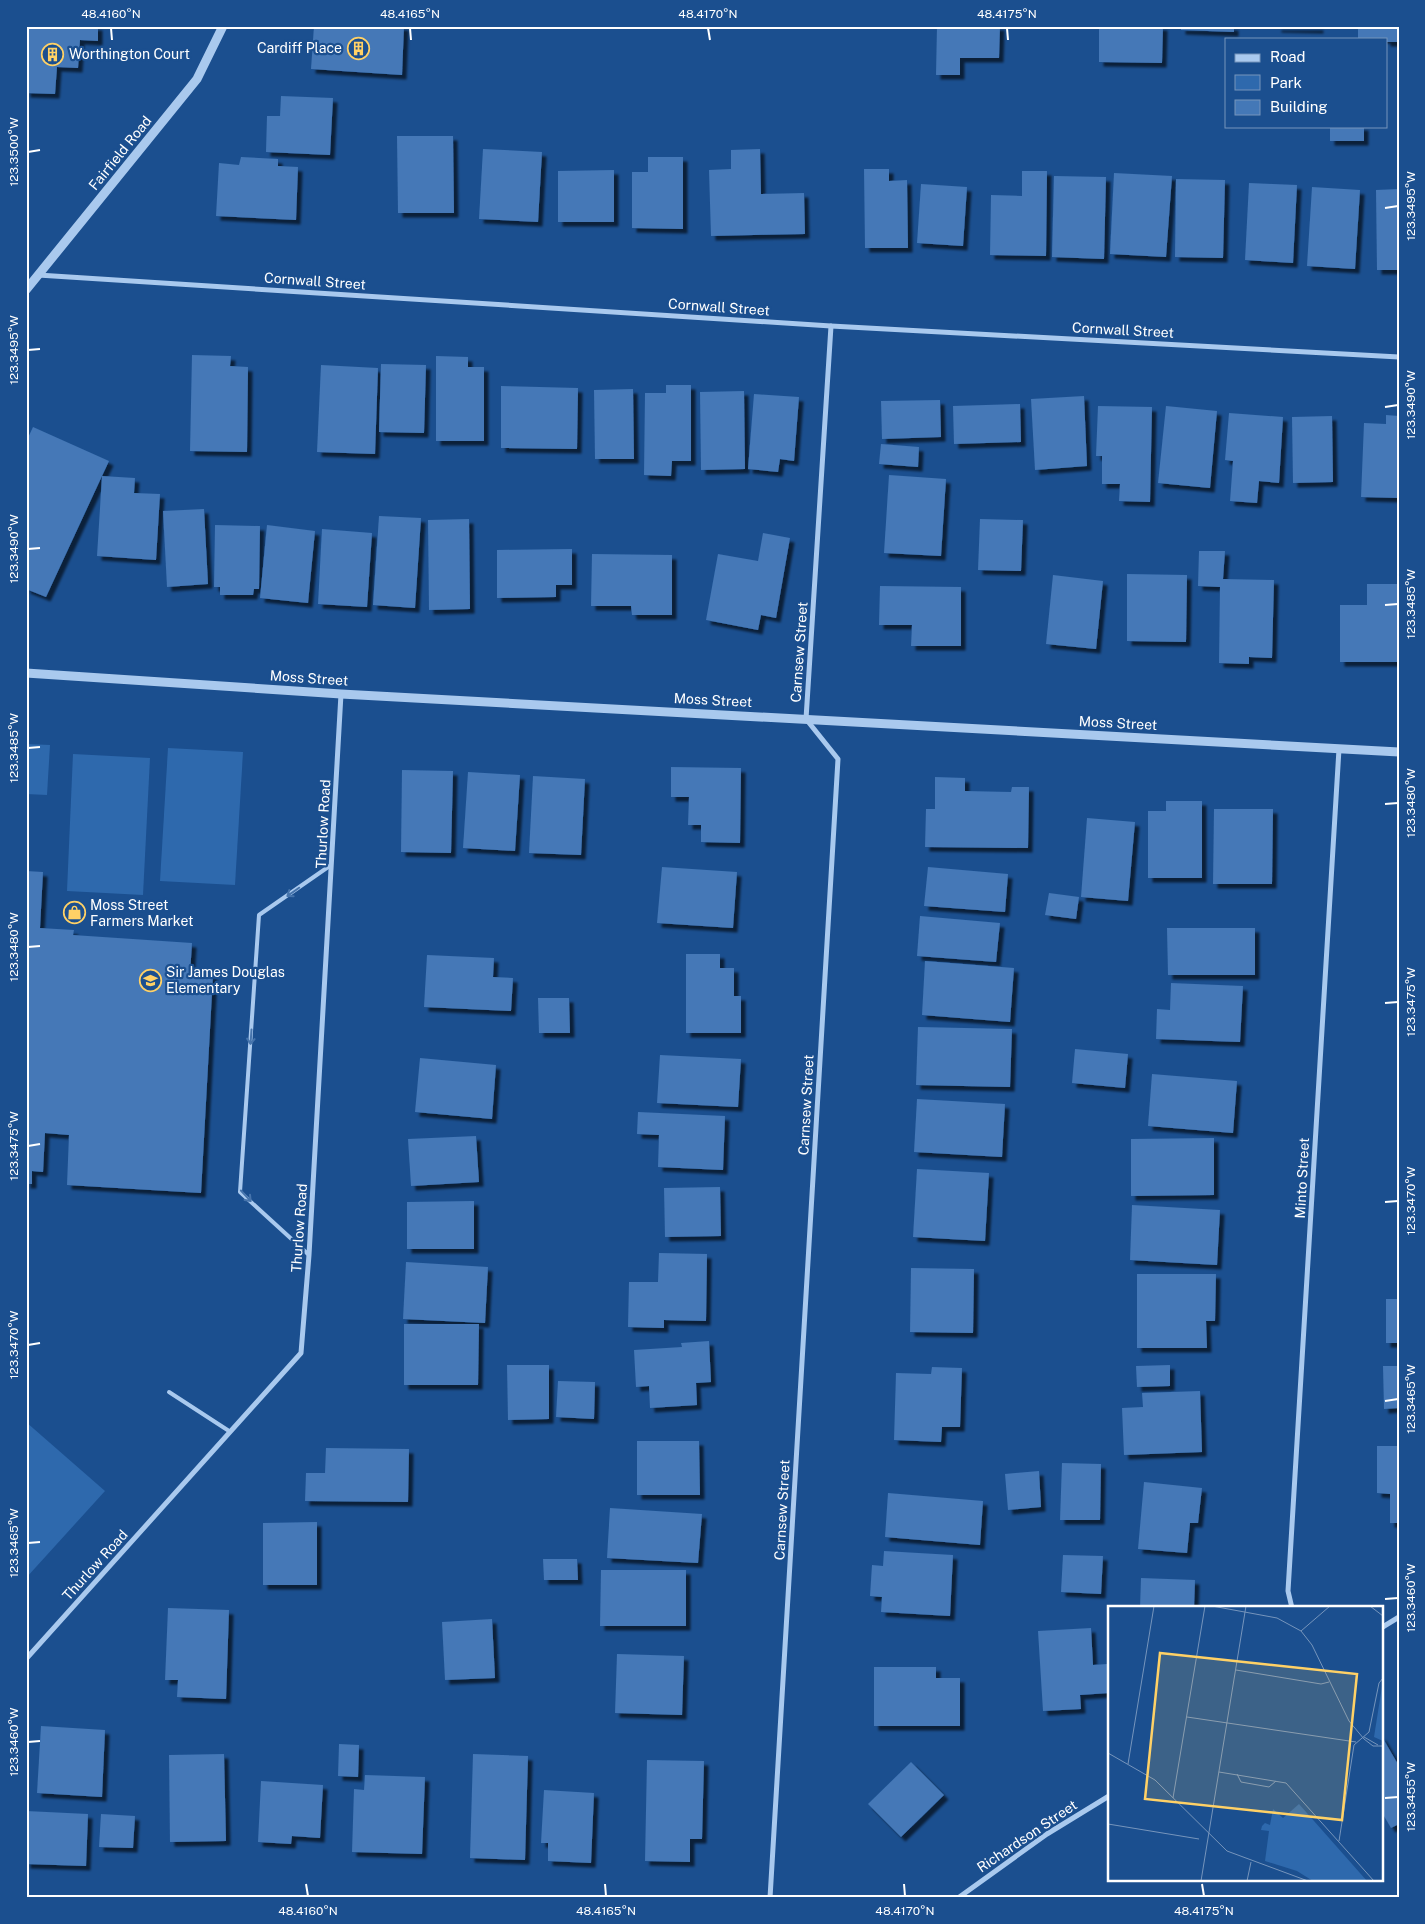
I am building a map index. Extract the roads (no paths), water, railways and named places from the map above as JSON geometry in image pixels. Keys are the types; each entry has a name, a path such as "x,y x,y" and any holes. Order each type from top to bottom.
{"street":[{"name":"Fairfield Road","path":"26,290 197,79 223,26"},
{"name":"Cornwall Street","path":"38,275 831,326 1399,357"},
{"name":"Carnsew Street","path":"770,1898 838,760 806,719 831,326"},
{"name":"Moss Street","path":"26,673 341,694 1399,752"},
{"name":"Thurlow Road","path":"26,1659 301,1353 309,1255 333,864 341,694"},
{"name":"Minto Street","path":"1292,1606 1288,1591 1339,749"},
{"path":"1382,1627 1399,1617"},
{"name":"Richardson Street","path":"958,1898 1047,1834 1108,1797"}],"lane":[{"path":"309,1255 240,1192 259,915 333,864"},
{"path":"168,1392 229,1431"}],"place":[{"name":"Cardiff Place","path":"358,48"},
{"name":"Worthington Court","path":"53,54"},
{"name":"Moss Street Farmers Market","path":"74,913"},
{"name":"Sir James Douglas Elementary","path":"150,980"}]}
